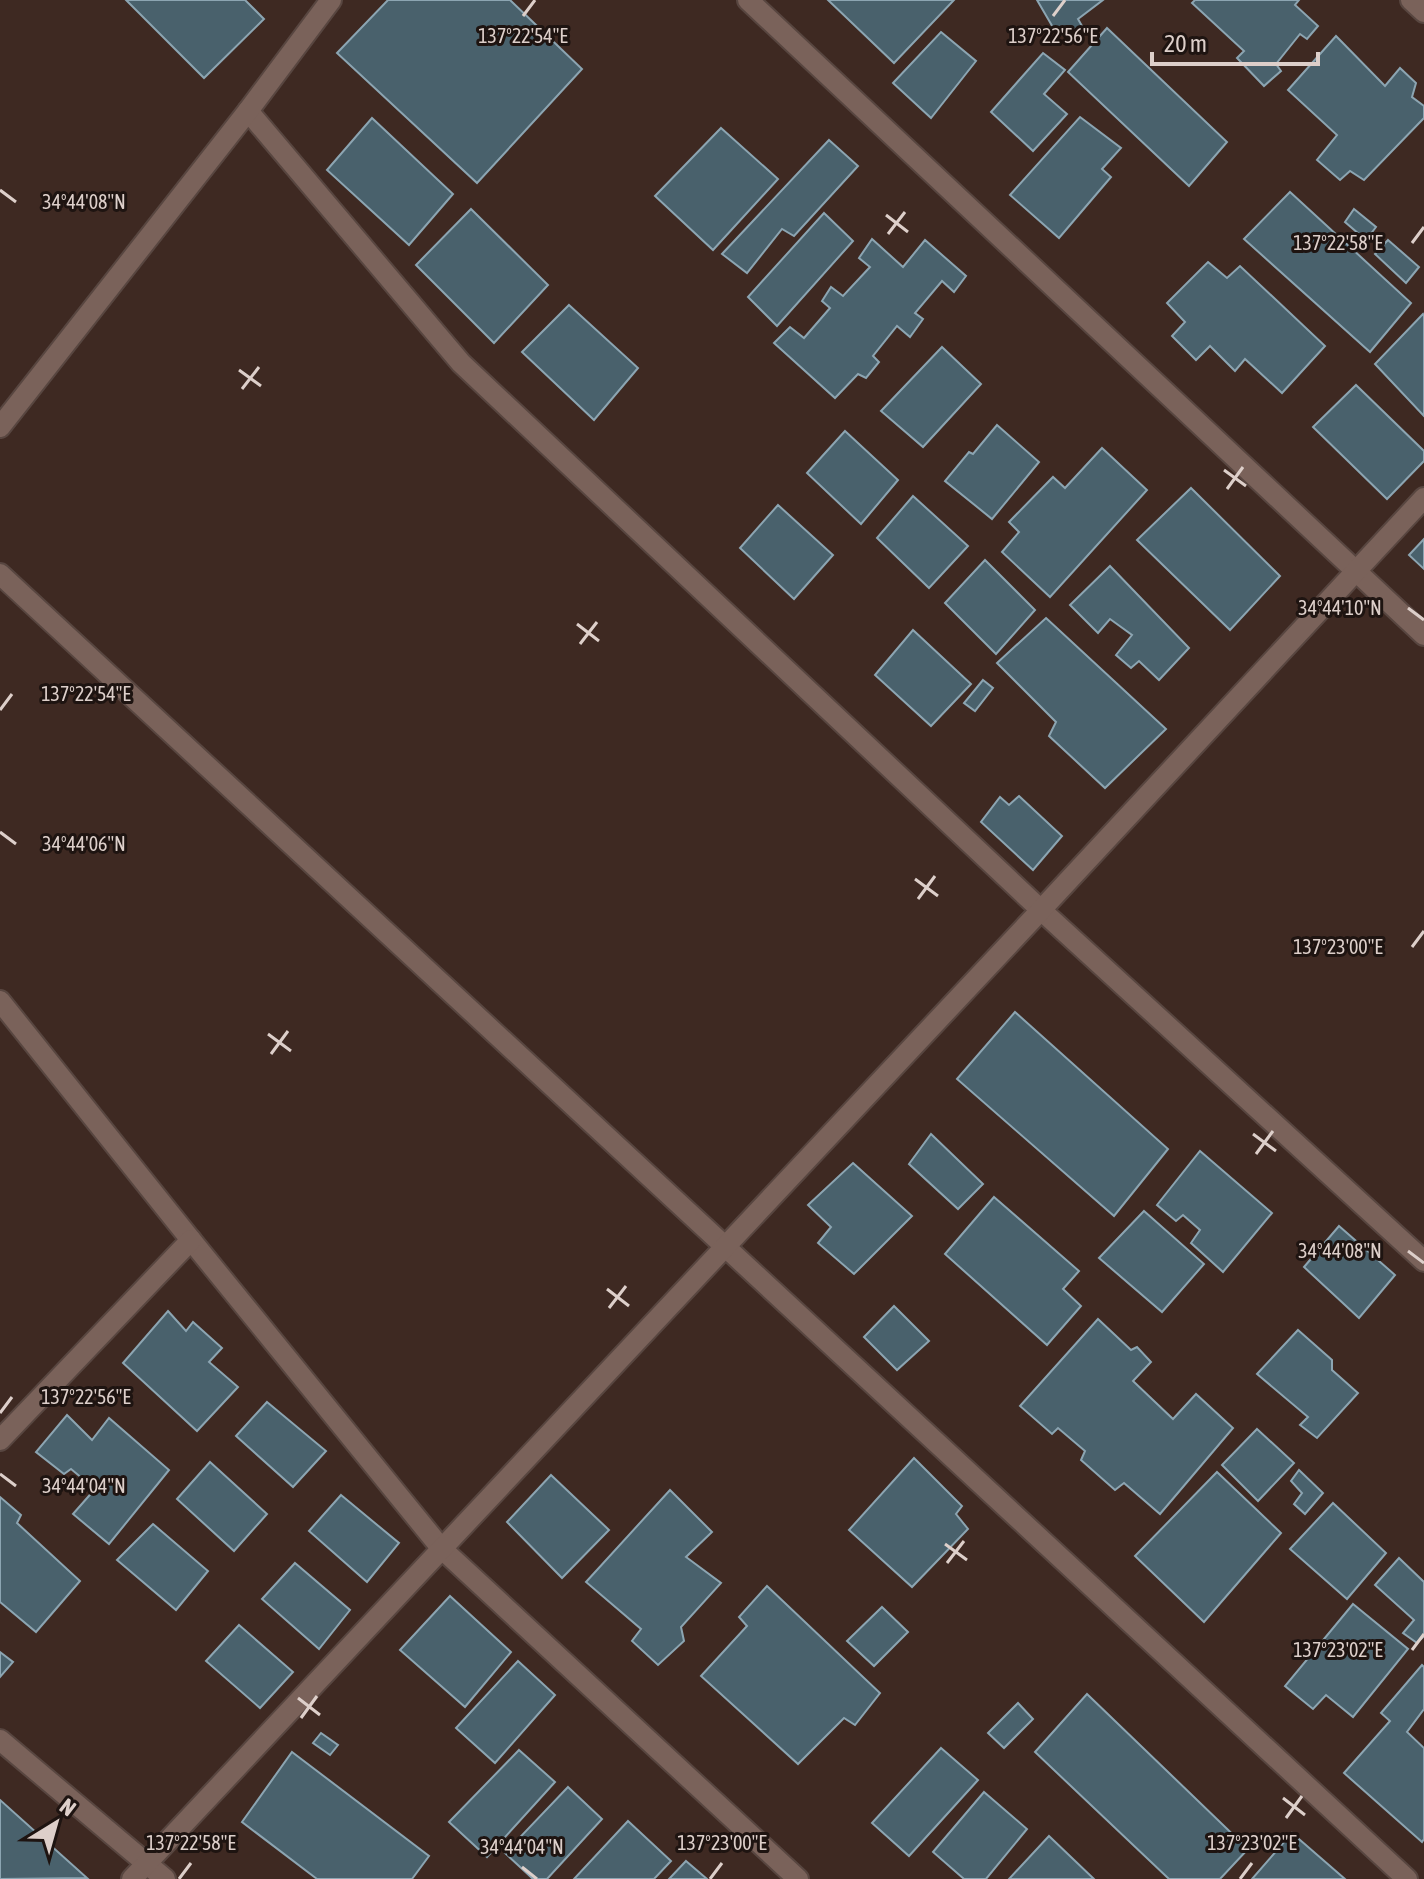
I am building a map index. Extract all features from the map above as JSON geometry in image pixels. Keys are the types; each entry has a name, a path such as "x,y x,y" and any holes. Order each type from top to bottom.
{"street":[{"path":"0,427 248,111 331,0"},
{"path":"748,0 1424,635"},
{"path":"1411,0 1424,12"},
{"path":"248,111 461,363 1041,910 1424,1261"},
{"path":"139,1872 1424,498"},
{"path":"0,574 1407,1879"},
{"path":"0,1001 441,1548 798,1879"},
{"path":"0,1440 191,1240"},
{"path":"0,1740 139,1872 165,1879"}],"building":[{"path":"126,0 245,0 264,19 204,78"},
{"path":"388,0 510,0 582,69 477,183 337,53"},
{"path":"828,0 954,0 894,63"},
{"path":"1037,0 1103,0 1078,19 1082,26 1058,36"},
{"path":"1195,0 1299,0 1295,5 1318,26 1307,39 1300,34 1276,64 1281,71 1264,86 1237,58 1244,51 1192,3"},
{"path":"1107,28 1227,142 1189,186 1068,72"},
{"path":"941,32 976,61 931,118 893,83"},
{"path":"1336,36 1385,86 1400,68 1416,83 1412,97 1424,106 1424,118 1364,180 1350,171 1340,180 1317,160 1337,135 1288,90"},
{"path":"1043,53 1065,70 1044,94 1067,114 1033,151 991,112"},
{"path":"1080,117 1121,148 1102,169 1111,177 1059,238 1010,195"},
{"path":"372,118 453,194 409,245 327,170"},
{"path":"721,128 778,179 713,250 655,196"},
{"path":"829,140 858,166 794,236 782,229 747,273 722,254"},
{"path":"1290,192 1411,303 1370,352 1244,239"},
{"path":"471,209 548,285 494,343 416,265"},
{"path":"1354,209 1376,227 1366,240 1345,222"},
{"path":"824,213 853,241 777,326 748,297"},
{"path":"872,239 903,267 925,240 966,276 954,292 942,281 915,313 923,319 910,337 897,326 873,356 879,362 866,378 858,374 835,398 774,343 790,327 804,338 830,308 822,301 831,287 843,296 870,267 859,258"},
{"path":"1388,240 1419,267 1406,283 1375,254"},
{"path":"1208,262 1227,278 1240,266 1325,346 1282,393 1245,359 1235,371 1210,346 1196,360 1172,336 1185,322 1167,303"},
{"path":"569,305 638,368 594,420 522,352"},
{"path":"1424,316 1424,416 1375,364"},
{"path":"942,347 981,384 923,447 881,411"},
{"path":"1356,385 1424,451 1424,461 1387,499 1313,427"},
{"path":"997,425 1039,462 992,519 945,481"},
{"path":"845,431 898,480 861,524 807,473"},
{"path":"1102,448 1147,490 1050,597 1002,552 1019,532 1009,522 1053,477 1065,488"},
{"path":"1191,488 1280,576 1230,630 1137,540"},
{"path":"913,496 968,546 929,588 877,538"},
{"path":"778,505 833,555 794,599 740,548"},
{"path":"1424,539 1424,569 1409,555"},
{"path":"985,560 1035,610 996,654 945,603"},
{"path":"1110,566 1189,648 1159,680 1139,661 1131,668 1116,655 1132,635 1110,619 1098,633 1070,605"},
{"path":"1046,618 1166,729 1105,788 1049,736 1056,722 997,663"},
{"path":"913,630 971,684 931,726 875,675"},
{"path":"983,680 993,688 975,711 964,703"},
{"path":"1019,796 1062,836 1033,870 981,822 1000,797 1009,805"},
{"path":"1015,1012 1168,1149 1114,1216 957,1079"},
{"path":"931,1134 983,1184 958,1209 909,1164"},
{"path":"1200,1151 1272,1213 1223,1272 1191,1243 1200,1230 1183,1215 1176,1221 1157,1205"},
{"path":"853,1163 912,1216 854,1274 818,1243 831,1227 808,1205"},
{"path":"994,1197 1079,1271 1063,1289 1081,1306 1047,1345 945,1254"},
{"path":"1144,1211 1204,1264 1162,1312 1099,1258"},
{"path":"1339,1226 1395,1275 1359,1318 1304,1267"},
{"path":"894,1306 929,1341 897,1370 864,1337"},
{"path":"168,1311 186,1331 193,1322 222,1348 209,1362 238,1387 197,1431 123,1363"},
{"path":"1098,1319 1131,1350 1137,1347 1151,1362 1133,1381 1173,1419 1196,1394 1233,1428 1160,1514 1124,1483 1115,1490 1081,1460 1085,1451 1058,1428 1052,1434 1020,1406"},
{"path":"1298,1330 1332,1360 1332,1370 1358,1393 1317,1438 1300,1425 1308,1417 1257,1374"},
{"path":"267,1402 326,1451 293,1487 236,1436"},
{"path":"67,1415 92,1440 109,1418 169,1470 109,1544 73,1514 95,1489 71,1469 64,1474 36,1452"},
{"path":"1257,1429 1294,1463 1258,1501 1222,1465"},
{"path":"914,1458 962,1506 956,1514 968,1529 912,1587 849,1530"},
{"path":"210,1462 267,1514 234,1551 177,1499"},
{"path":"1299,1470 1323,1493 1305,1514 1294,1504 1302,1493 1291,1481"},
{"path":"1217,1472 1281,1533 1204,1622 1135,1556"},
{"path":"551,1475 609,1530 562,1578 507,1522"},
{"path":"670,1490 712,1532 686,1557 721,1583 681,1627 684,1641 658,1665 632,1641 641,1629 586,1582"},
{"path":"341,1495 399,1543 367,1582 309,1531"},
{"path":"0,1497 21,1515 17,1523 80,1581 36,1632 0,1602"},
{"path":"1333,1503 1386,1553 1347,1599 1290,1549"},
{"path":"153,1524 208,1571 176,1610 117,1560"},
{"path":"1399,1558 1424,1582 1424,1636 1417,1643 1403,1633 1414,1620 1375,1585"},
{"path":"295,1563 350,1610 319,1649 262,1599"},
{"path":"767,1586 880,1693 855,1725 844,1718 798,1764 701,1676 747,1626 739,1617"},
{"path":"450,1596 511,1652 465,1707 400,1650"},
{"path":"1353,1604 1408,1649 1353,1717 1326,1695 1313,1709 1285,1686"},
{"path":"882,1607 908,1632 874,1666 847,1641"},
{"path":"239,1625 293,1672 260,1708 206,1661"},
{"path":"0,1652 13,1662 0,1677"},
{"path":"518,1661 555,1695 495,1763 456,1728"},
{"path":"1422,1665 1424,1709 1407,1732 1424,1748 1422,1842 1344,1773 1390,1721 1381,1713"},
{"path":"1087,1694 1248,1849 1220,1879 1169,1879 1035,1752"},
{"path":"1018,1703 1033,1719 1004,1748 988,1733"},
{"path":"321,1733 338,1745 330,1755 313,1743"},
{"path":"941,1748 978,1780 909,1856 872,1823"},
{"path":"519,1750 555,1782 487,1857 449,1822"},
{"path":"292,1752 429,1856 412,1879 317,1879 242,1822"},
{"path":"568,1787 602,1819 547,1879 533,1879 505,1853"},
{"path":"984,1792 1027,1829 986,1879 964,1879 933,1852"},
{"path":"0,1800 87,1878 0,1879"},
{"path":"628,1821 671,1861 654,1879 574,1879"},
{"path":"1292,1833 1345,1879 1252,1879"},
{"path":"1049,1836 1094,1879 1009,1879"},
{"path":"686,1861 707,1879 669,1879"}]}
